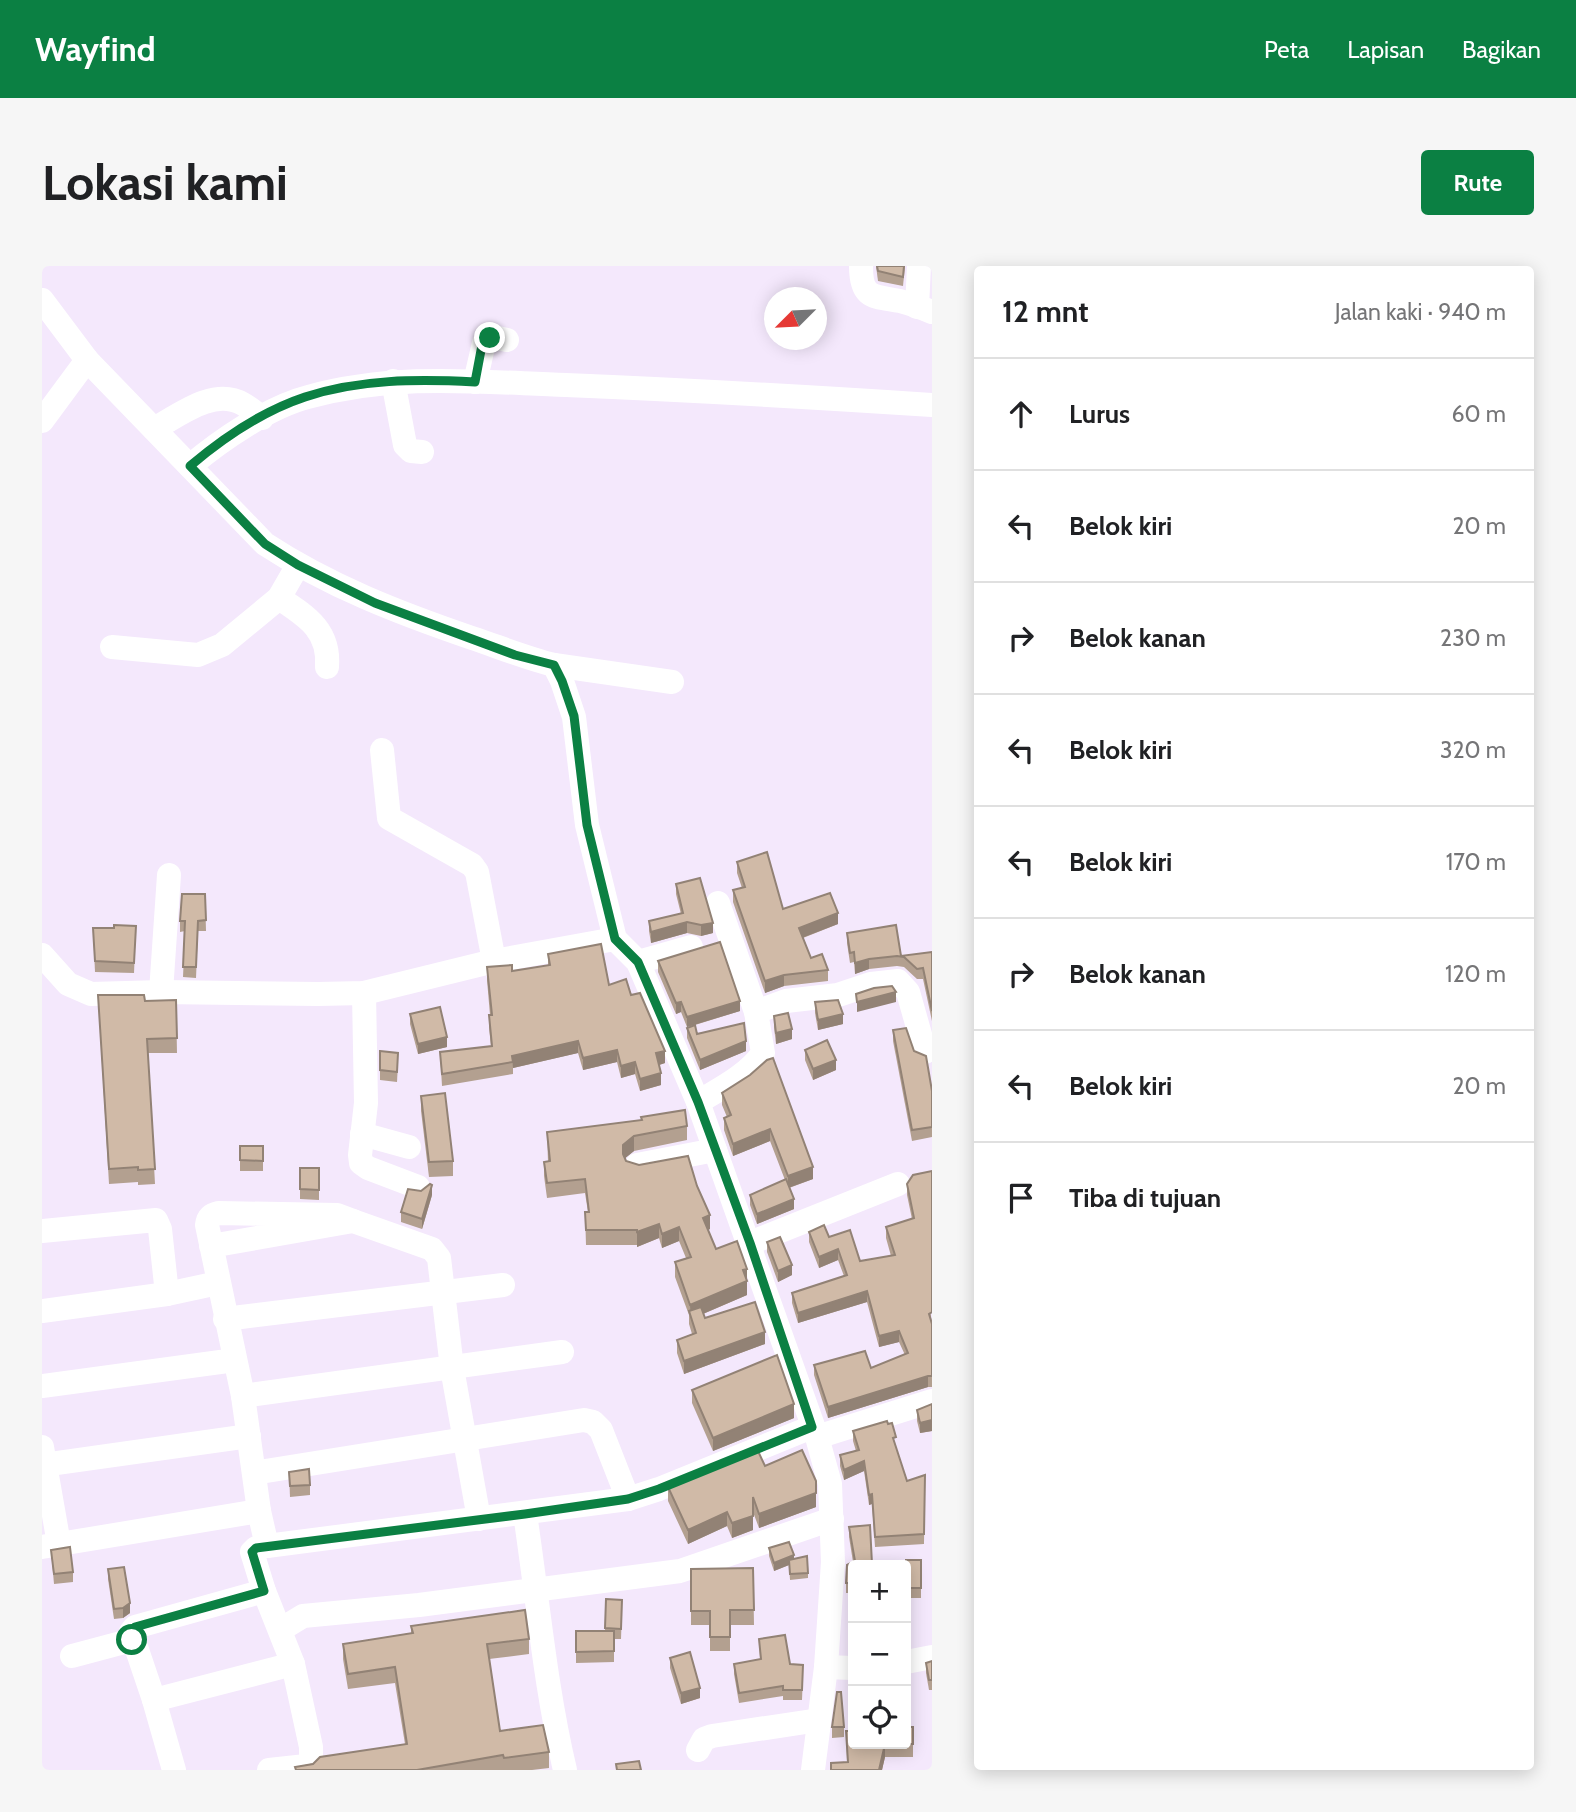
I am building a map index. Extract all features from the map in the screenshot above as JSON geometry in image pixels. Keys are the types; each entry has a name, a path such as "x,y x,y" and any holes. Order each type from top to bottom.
{"street":[{"path":"861,266 861,276 868,294 874,298 925,309 919,266"},
{"path":"42,300 87,360 265,544 298,565 375,603 515,655 554,665 671,682"},
{"path":"475,382 484,343 493,337 507,340"},
{"path":"42,421 87,360"},
{"path":"190,466 219,442 305,397 393,381 428,379 650,388 932,405"},
{"path":"393,381 405,445 411,451 422,452"},
{"path":"154,429 202,403 223,399 242,403 262,418"},
{"path":"112,648 198,655 222,645 279,598 298,565"},
{"path":"279,598 307,616 316,627 327,648 327,667"},
{"path":"554,665 574,716 587,825 615,939 638,962 698,1102 750,1243 830,1483 833,1562 813,1770"},
{"path":"382,750 389,818 472,865 477,872 494,961"},
{"path":"161,992 169,875"},
{"path":"698,1102 727,1085 763,1053 756,1012 718,903"},
{"path":"42,955 68,984 91,994 364,993 494,961 615,939"},
{"path":"638,962 691,947"},
{"path":"756,1012 786,1002 838,995 871,984 898,981 908,992 925,1052"},
{"path":"364,993 366,1103 360,1155 363,1165 418,1187"},
{"path":"362,1134 409,1147"},
{"path":"637,1165 715,1150"},
{"path":"750,1243 898,1184"},
{"path":"267,1546 259,1511 243,1396 211,1246 208,1220 213,1214 219,1213 338,1215 432,1249 439,1258 452,1368 479,1519"},
{"path":"42,1231 156,1220 160,1229 167,1294"},
{"path":"42,1311 167,1294 218,1283"},
{"path":"225,1319 503,1285"},
{"path":"243,1396 562,1352"},
{"path":"43,1381 234,1360"},
{"path":"269,1770 306,1766 311,1759 311,1747 293,1664 264,1591 252,1552 256,1548 628,1499 815,1432 932,1401"},
{"path":"254,1473 583,1420 593,1422 601,1430 628,1499"},
{"path":"249,1436 43,1459 50,1545 259,1511"},
{"path":"525,1514 537,1589 546,1677 565,1770"},
{"path":"280,1630 303,1616 419,1605 680,1571 832,1519"},
{"path":"174,1770 131,1632 135,1627 264,1591"},
{"path":"72,1656 132,1640"},
{"path":"911,1661 932,1657"},
{"path":"154,1700 293,1664"},
{"path":"825,1667 848,1668"},
{"path":"698,1750 704,1739 712,1736 819,1720"}],"building":[{"path":"877,266 904,266 903,277 878,271"},
{"path":"767,852 783,909 830,893 838,913 799,928 811,958 822,954 828,970 784,975 765,981 733,890 745,887 737,862"},
{"path":"700,878 713,923 701,925 687,922 651,932 649,921 683,913 676,884"},
{"path":"182,894 205,894 206,920 198,921 196,967 183,967 185,921 180,921"},
{"path":"114,925 136,926 134,963 95,961 93,928 114,928"},
{"path":"896,925 901,956 932,952 932,1011 923,968 917,969 904,957 897,956 855,963 854,952 850,953 847,933"},
{"path":"720,942 740,1001 687,1017 681,1002 676,1003 658,961"},
{"path":"601,944 609,985 626,979 631,995 640,993 665,1051 656,1053 661,1073 640,1079 635,1062 621,1066 617,1050 583,1058 578,1041 512,1056 513,1062 442,1074 440,1052 492,1046 487,967 512,965 512,971 550,965 548,954"},
{"path":"892,986 896,992 857,1002 856,994"},
{"path":"98,995 144,995 145,1001 176,1000 177,1038 147,1039 155,1169 109,1169"},
{"path":"838,1000 843,1014 818,1020 815,1002"},
{"path":"440,1007 447,1037 418,1044 410,1014"},
{"path":"788,1013 792,1029 776,1033 774,1016"},
{"path":"744,1023 746,1041 700,1060 687,1028 695,1025 697,1034"},
{"path":"906,1028 914,1051 926,1056 932,1091 932,1127 912,1130 893,1030"},
{"path":"827,1040 836,1060 813,1069 805,1050"},
{"path":"380,1051 398,1053 397,1072 380,1070"},
{"path":"773,1058 813,1167 788,1176 770,1129 733,1144 724,1118 731,1115 722,1093"},
{"path":"445,1093 453,1161 429,1162 421,1096"},
{"path":"685,1110 687,1126 634,1136 623,1145 623,1154 626,1161 639,1165 688,1156 710,1215 703,1218 716,1249 737,1241 747,1269 743,1270 747,1281 690,1305 675,1262 691,1257 679,1227 662,1234 659,1224 637,1232 586,1230 585,1212 589,1212 585,1179 547,1183 544,1162 550,1161 547,1132 642,1120 641,1117"},
{"path":"240,1146 263,1146 263,1161 240,1160"},
{"path":"300,1168 319,1168 319,1190 300,1189"},
{"path":"932,1171 932,1312 929,1314 932,1324 932,1376 828,1407 814,1365 865,1351 871,1368 908,1353 899,1331 879,1336 867,1291 798,1313 792,1293 847,1275 838,1249 819,1257 809,1232 824,1225 829,1237 850,1230 860,1261 895,1255 886,1227 914,1218 907,1184 913,1175"},
{"path":"786,1179 794,1199 757,1214 750,1195"},
{"path":"432,1185 422,1219 401,1212 408,1189 421,1191"},
{"path":"780,1237 792,1265 778,1271 767,1242"},
{"path":"755,1302 765,1332 684,1361 677,1340 696,1333 689,1311 701,1307 705,1318"},
{"path":"777,1355 794,1404 713,1438 692,1390"},
{"path":"932,1404 932,1420 920,1423 917,1410"},
{"path":"887,1421 888,1424 892,1423 896,1437 893,1438 907,1481 925,1475 924,1534 875,1537 872,1494 869,1495 864,1461 844,1470 840,1455 859,1450 853,1431"},
{"path":"802,1450 816,1481 816,1493 759,1514 753,1497 753,1516 732,1523 727,1512 688,1530 668,1487 758,1451 765,1466"},
{"path":"309,1469 310,1485 290,1486 289,1472"},
{"path":"870,1525 872,1560 855,1560 849,1527"},
{"path":"789,1542 794,1555 774,1563 769,1548"},
{"path":"70,1547 73,1572 54,1574 51,1550"},
{"path":"807,1556 808,1573 790,1574 789,1560"},
{"path":"911,1560 921,1560 921,1588 911,1588"},
{"path":"124,1567 130,1603 123,1608 114,1609 108,1569"},
{"path":"753,1568 754,1610 730,1610 730,1637 710,1637 710,1611 691,1611 691,1569"},
{"path":"606,1599 622,1600 621,1629 605,1628"},
{"path":"525,1610 529,1639 487,1644 500,1731 543,1725 549,1752 504,1758 503,1755 417,1770 296,1770 295,1767 313,1764 320,1757 407,1744 395,1667 348,1674 343,1644 413,1633 411,1626"},
{"path":"576,1631 614,1631 614,1651 576,1652"},
{"path":"785,1635 790,1664 803,1665 802,1690 783,1690 783,1686 739,1693 734,1664 761,1659 759,1639"},
{"path":"690,1652 700,1688 681,1693 670,1658"},
{"path":"932,1661 932,1680 929,1680 926,1663"},
{"path":"837,1692 841,1692 844,1727 832,1727"},
{"path":"911,1727 913,1727 911,1744"},
{"path":"846,1731 848,1749 884,1749 879,1770 831,1770 831,1763 848,1762"},
{"path":"639,1761 641,1770 617,1770 616,1764"}],"route":[{"path":"132,1640 131,1632 135,1627 264,1591 252,1552 256,1548 628,1499 812,1427 750,1243 698,1102 638,962 615,939 587,825 574,716 554,665 515,655 375,603 298,565 265,544 190,466 219,442 305,397 380,382 428,379 475,382 482,345 490,338"}]}
